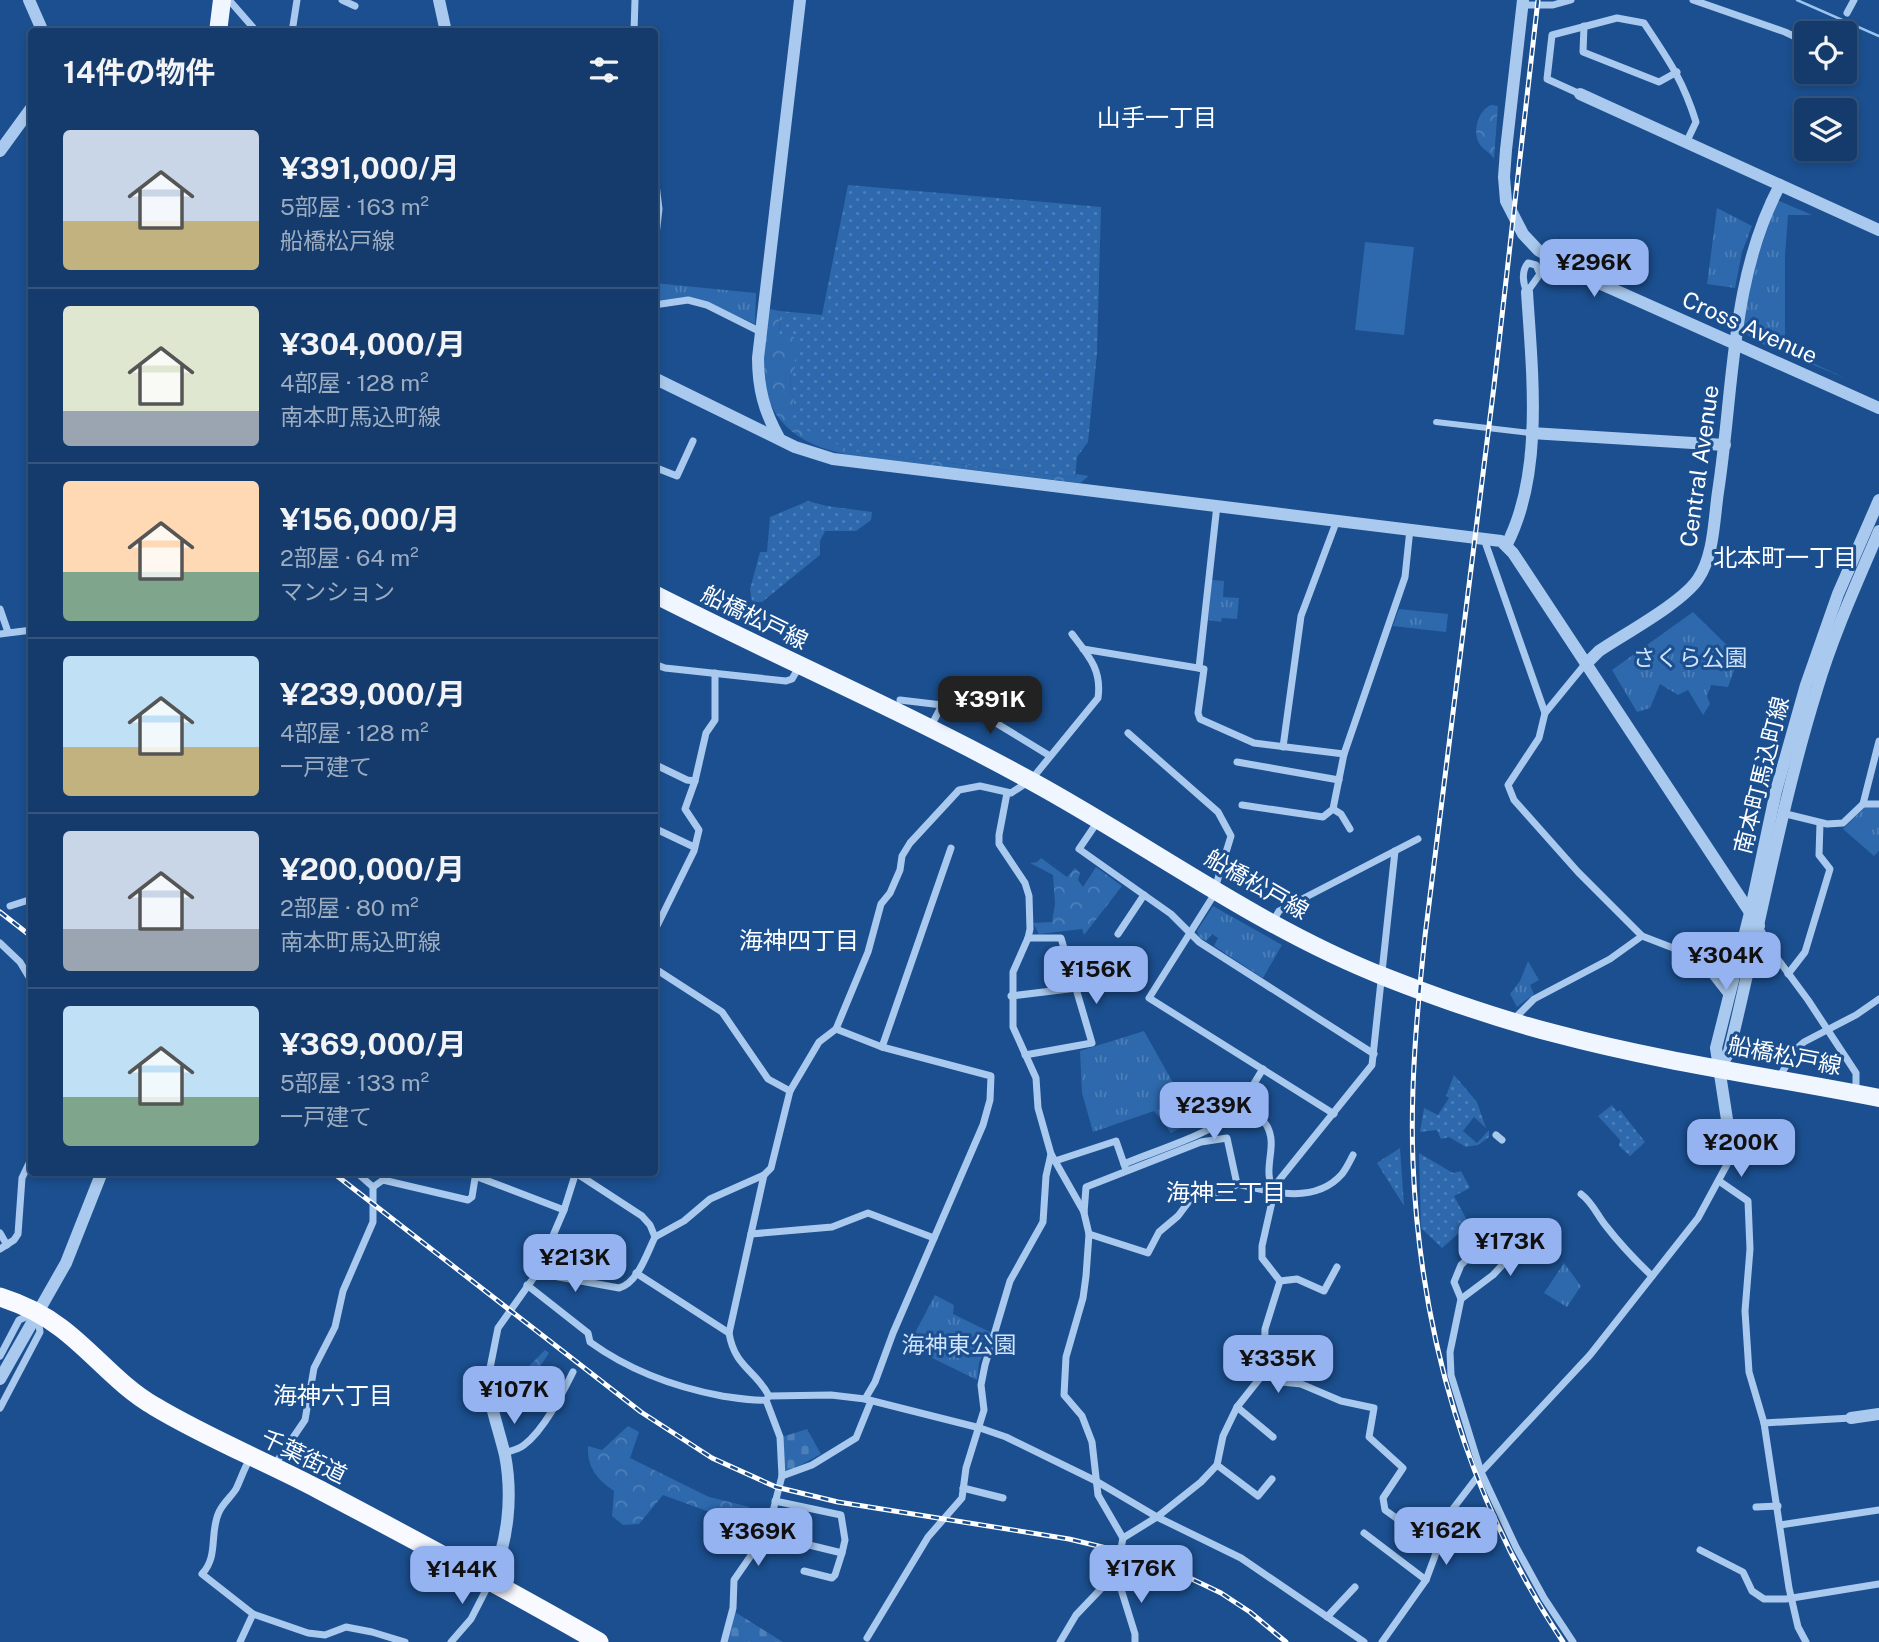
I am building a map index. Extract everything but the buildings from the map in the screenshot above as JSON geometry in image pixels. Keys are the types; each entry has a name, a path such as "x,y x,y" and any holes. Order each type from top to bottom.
{"highway":[{"name":"千葉街道","path":"0,1297 37,1312 62,1328 112,1374 151,1404 186,1425 491,1580 599,1642"}],"main road":[{"path":"219,28 229,1"},
{"path":"228,28 229,1"},
{"name":"船橋松戸線","path":"658,596 1031,780 1272,923 1382,976 1512,1021 1590,1042 1879,1098"}],"street":[{"path":"29,0 41,28"},
{"path":"293,28 297,0"},
{"path":"342,0 355,6"},
{"path":"439,0 445,28"},
{"path":"634,28 635,0"},
{"path":"779,438 761,400 758,383 761,332 800,0"},
{"path":"1523,2 1553,5 1571,0"},
{"path":"1693,0 1794,37"},
{"path":"1847,13 1854,0"},
{"path":"229,1 253,28"},
{"name":"Cross Avenue","path":"1523,2 1504,177 1506,201 1523,234 1538,250 1581,275 1879,408"},
{"path":"1686,143 1696,122 1677,72 1644,23 1617,18 1552,35 1547,79 1686,143 1879,230"},
{"path":"1584,26 1583,52 1659,82 1677,72"},
{"path":"0,151 28,112"},
{"name":"Central Avenue","path":"1587,663 1599,651 1683,596 1699,579 1708,557 1726,445 1742,297 1751,253 1780,185"},
{"path":"1507,544 1522,510 1534,406 1527,292"},
{"path":"658,304 688,300 707,305 761,332"},
{"path":"658,380 811,454 841,460 1484,538 1507,544 1788,974 1856,1073 1856,1093"},
{"path":"1436,422 1531,433 1726,445"},
{"path":"658,469 677,476 693,441"},
{"name":"南本町馬込町線","path":"1730,1159 1730,1139 1716,1048 1811,687 1879,500"},
{"path":"1199,668 1217,505"},
{"path":"1283,747 1301,616 1337,520"},
{"path":"1242,804 1323,817 1333,809 1344,754 1405,577 1410,529"},
{"name":"南本町馬込町線","path":"1844,597 1879,531"},
{"path":"1484,538 1545,713"},
{"path":"0,609 4,633 28,630"},
{"path":"537,1273 619,1288 626,1286 655,1237 684,1221 710,1199 764,1175 771,1168 790,1091 819,1042 836,1029 868,952 881,904 890,893 900,870 902,856 910,843 959,790 980,786 1007,793 1019,789 1031,780 1098,698 1099,677 1072,634"},
{"path":"1083,649 1204,669 1198,713 1200,719 1254,743 1344,754"},
{"path":"1587,663 1545,713 1539,738 1513,776 1508,785 1509,791 1523,813 1642,936 1694,956 1729,996"},
{"path":"658,665 786,681 792,679 800,666"},
{"path":"658,925 667,910 699,830 685,809 695,781 706,733 715,720 715,673"},
{"path":"900,700 973,709 1050,755"},
{"path":"930,728 942,705"},
{"path":"1128,733 1223,818 1231,836 1215,890 1149,998 1334,1114"},
{"path":"1777,812 1820,822 1843,824 1863,804 1879,741"},
{"path":"1237,762 1339,780"},
{"path":"658,766 695,781"},
{"path":"1007,793 999,844 1025,883 1029,896 1028,939 1013,972 1013,1027 1036,1078 1038,1108 1053,1158 1084,1213 1089,1234 1083,1298 1066,1357 1064,1395 1082,1416 1092,1442 1098,1494 1123,1538 1116,1573 1135,1634 1135,1642"},
{"path":"1863,804 1879,804"},
{"path":"1333,809 1341,814 1350,829"},
{"name":"南本町馬込町線","path":"1720,1068 1729,1052 1759,926 1777,812"},
{"path":"1099,819 1079,849 1171,914 1199,942 1374,1054"},
{"path":"1788,974 1805,952 1830,869 1819,855 1820,822"},
{"path":"658,830 694,847"},
{"path":"1272,923 1279,911 1418,839"},
{"path":"882,1047 951,848"},
{"path":"1280,1281 1262,1258 1262,1246 1276,1184 1373,1065 1395,851"},
{"path":"1118,934 1144,895"},
{"path":"10,906 28,900"},
{"path":"1512,1021 1534,999 1610,959 1642,936"},
{"path":"1025,1055 1092,1043 1062,938 1028,939"},
{"path":"0,943 20,962 28,975"},
{"path":"658,971 722,1012 768,1079 790,1091"},
{"path":"1011,996 1077,988"},
{"path":"1779,1079 1795,1050 1817,1033 1879,999"},
{"path":"782,1476 812,1465 856,1438 893,1333 983,1125 990,1100 991,1076 882,1047 836,1029"},
{"path":"1084,1213 1086,1187 1214,1127 1232,1115 1263,1069"},
{"path":"1243,1102 1265,1123 1270,1133 1267,1181 1275,1193"},
{"path":"1125,1168 1201,1142 1227,1138 1237,1184"},
{"path":"1053,1158 1116,1140 1125,1168"},
{"path":"1237,1184 1275,1193 1312,1193 1342,1174 1353,1155"},
{"path":"867,1638 928,1537 962,1498 966,1468 984,1410 981,1385 989,1353 1010,1282 1043,1222 1046,1176 1053,1158"},
{"path":"1382,1642 1426,1580 1452,1510 1481,1472 1593,1358 1652,1276 1698,1219 1730,1159"},
{"path":"0,1233 4,1247 18,1234 22,1178 28,1165"},
{"path":"724,1642 733,1608 734,1580 764,1534 782,1476 780,1437 768,1398 762,1383 735,1356 729,1333 764,1175"},
{"path":"0,1379 66,1263 100,1176"},
{"path":"273,1468 305,1420 314,1368 335,1327 343,1291 373,1222 373,1187 361,1176"},
{"path":"373,1187 383,1180 468,1200 472,1197 476,1176"},
{"path":"481,1176 564,1210"},
{"path":"451,1642 471,1619 491,1580 505,1541 508,1512 504,1453 490,1394 490,1368 498,1328 537,1273 564,1210 575,1176"},
{"path":"581,1176 642,1216 655,1237"},
{"path":"1718,1181 1748,1201 1750,1249 1745,1311 1749,1372 1765,1423 1791,1598 1798,1627 1806,1642"},
{"path":"1089,1234 1148,1253 1159,1232 1178,1216 1193,1196 1228,1191 1237,1184"},
{"path":"1581,1194 1628,1253 1652,1276"},
{"path":"751,1234 832,1227 868,1213 934,1238"},
{"path":"1461,1299 1493,1275 1535,1230"},
{"path":"1489,1238 1458,1268 1454,1282 1461,1299 1450,1352 1451,1375 1481,1472 1516,1547 1544,1598 1573,1642"},
{"path":"1280,1281 1297,1279 1324,1291 1338,1267"},
{"path":"636,1273 729,1333"},
{"path":"1123,1538 1157,1517 1201,1482 1217,1465 1223,1436 1237,1407 1264,1373 1265,1329 1280,1281"},
{"path":"527,1285 588,1333 590,1342 655,1378 699,1392 730,1397 831,1395 868,1400 980,1428 1032,1449 1096,1481 1157,1517 1241,1558 1364,1642"},
{"path":"0,1356 19,1320 37,1312"},
{"path":"0,1408 40,1332 37,1312"},
{"path":"504,1453 522,1447 533,1438 573,1372"},
{"path":"1264,1373 1282,1382 1301,1384 1341,1401 1374,1408 1369,1437 1402,1468 1383,1498 1385,1510 1438,1548"},
{"path":"1237,1407 1273,1437"},
{"path":"1765,1423 1879,1414"},
{"path":"251,1457 235,1491 220,1510 213,1531 213,1555 208,1568 202,1574 253,1614 308,1633 325,1635 346,1627 405,1642"},
{"path":"1217,1465 1258,1496 1272,1479"},
{"path":"963,1488 1003,1498"},
{"path":"775,1501 841,1515 845,1540 835,1575 832,1578 804,1571"},
{"path":"1756,1507 1778,1506"},
{"path":"1780,1525 1879,1510"},
{"path":"1364,1533 1426,1580"},
{"path":"764,1534 842,1553"},
{"path":"1700,1550 1743,1572 1752,1591 1764,1598 1791,1598 1879,1584"},
{"path":"1060,1642 1076,1615 1116,1573"},
{"path":"1327,1618 1355,1587"},
{"path":"240,1642 253,1614"}],"green space":[{"path":"1491,105 1498,106 1494,159 1479,143 1476,131 1480,115"},
{"path":"848,185 1101,207 1097,353 1088,442 1077,457 1075,478 851,451 792,424 794,398 790,392 795,354 779,336 780,311 822,315"},
{"path":"1777,200 1812,215 1788,215 1785,345 1789,352 1845,378 1753,340 1742,329 1749,283"},
{"path":"1717,208 1752,226 1742,252 1735,288 1707,284"},
{"path":"1365,242 1414,247 1404,335 1355,330"},
{"path":"658,283 756,293 755,324 706,302 686,297 658,301"},
{"path":"769,309 780,311 779,336 794,337 801,343 799,353 795,354 795,371 791,373 793,424 851,451 1075,478 1076,474 1089,476 1080,483 850,455 813,444 785,425 768,397 763,358"},
{"path":"808,501 872,512 871,520 856,531 825,531 820,541 820,555 762,602 752,602 750,589 760,552 767,552 770,517"},
{"path":"1212,580 1224,581 1223,597 1239,598 1237,619 1222,618 1221,622 1208,620"},
{"path":"1399,609 1448,614 1446,632 1393,626"},
{"name":"さくら公園","path":"1693,612 1739,657 1728,687 1711,685 1707,696 1710,704 1703,715 1688,690 1678,695 1660,684 1650,708 1637,712 1612,670"},
{"path":"1865,807 1879,807 1879,851 1874,856 1843,829"},
{"path":"1041,858 1067,877 1075,868 1080,873 1078,880 1083,887 1096,867 1122,886 1084,935 1082,929 1039,934 1033,923 1052,922 1055,904 1053,875 1030,863"},
{"path":"1213,906 1282,945 1263,978 1214,946 1218,938 1212,934 1206,941 1199,937 1197,931"},
{"path":"1528,961 1539,980 1530,985 1534,994 1517,1007 1510,994 1520,981"},
{"path":"1144,1031 1172,1081 1205,1115 1171,1133 1154,1111 1093,1132 1082,1093 1080,1051"},
{"path":"1454,1075 1477,1102 1486,1128 1474,1117 1463,1131 1477,1143 1489,1130 1489,1137 1478,1145 1466,1147 1449,1137 1441,1139 1437,1130 1420,1132 1424,1108 1438,1115 1449,1098 1446,1096"},
{"path":"1612,1105 1617,1112 1620,1110 1645,1142 1630,1156 1619,1146 1620,1140 1598,1116"},
{"path":"1400,1148 1404,1206 1377,1163"},
{"path":"1419,1153 1453,1173 1461,1171 1470,1188 1454,1196 1469,1224 1442,1248 1421,1228"},
{"path":"1564,1263 1581,1286 1567,1307 1544,1293"},
{"name":"海神東公園","path":"935,1295 954,1305 953,1314 992,1333 979,1363 977,1380 908,1346"},
{"path":"545,1350 549,1353 533,1382 552,1390 550,1399 532,1398 526,1390 516,1397 519,1402 510,1408 502,1386 506,1384 505,1379 527,1368"},
{"path":"628,1426 639,1432 630,1458 709,1497 750,1507 723,1517 663,1495 639,1524 623,1525 612,1516 614,1491 591,1467 588,1446 602,1450"},
{"path":"807,1429 821,1454 786,1473 782,1437"},
{"path":"735,1612 783,1642 726,1642"}],"waterway":[{"path":"1797,0 1879,36"}],"railway":[{"path":"1538,0 1494,386 1425,936 1415,1050 1412,1135 1418,1227 1426,1290 1438,1352 1455,1413 1500,1531 1563,1642"},
{"path":"0,912 28,934"},
{"path":"337,1176 641,1412 712,1458 776,1487 838,1502 1069,1539 1148,1558 1221,1593 1250,1612 1286,1642"}],"district":[{"name":"山手一丁目","path":"1157,117"},
{"name":"北本町一丁目","path":"1785,557"},
{"name":"海神四丁目","path":"799,940"},
{"name":"海神三丁目","path":"1226,1192"},
{"name":"海神六丁目","path":"333,1395"}]}
